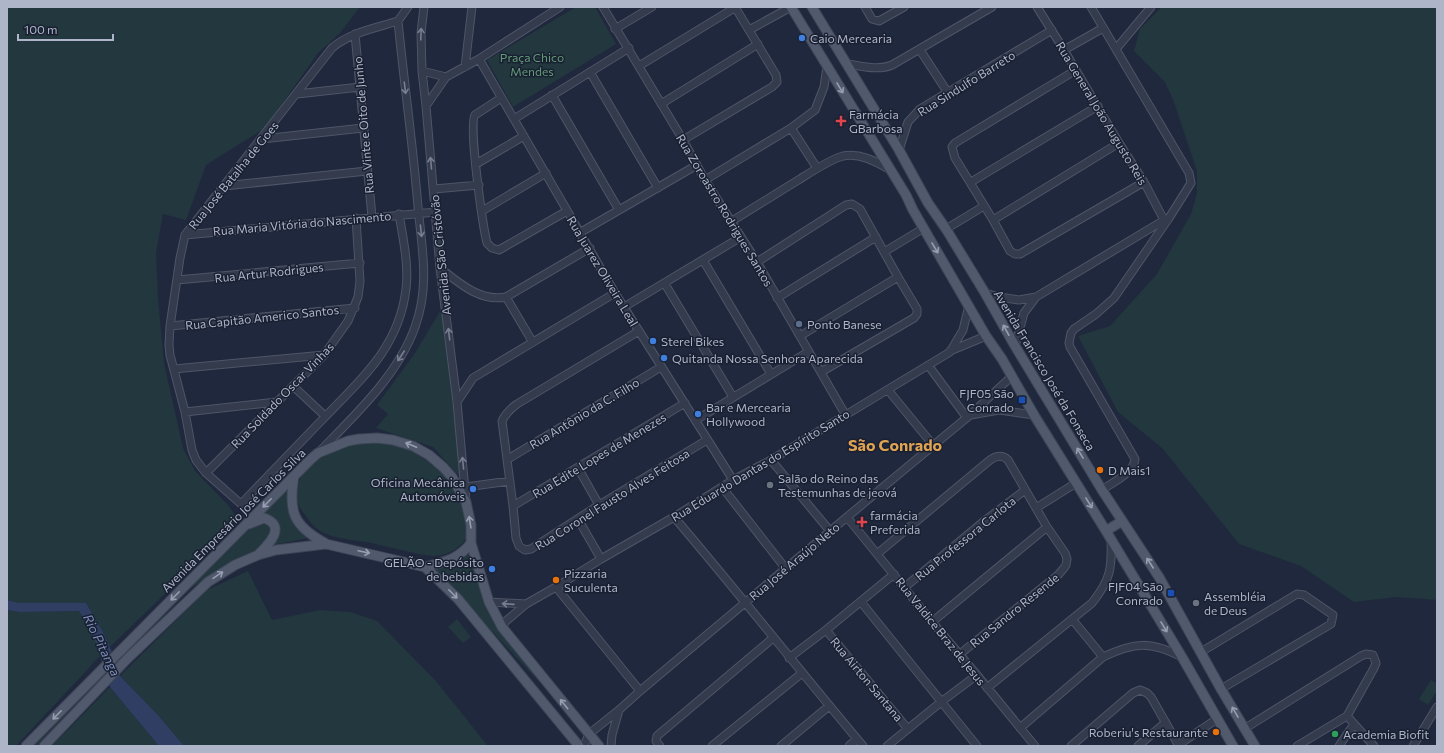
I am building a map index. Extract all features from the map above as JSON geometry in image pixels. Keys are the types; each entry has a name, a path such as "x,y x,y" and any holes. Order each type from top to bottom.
{"main road":[{"path":"791,7 906,194 913,210 986,336 1012,376 1034,415 1182,657 1233,746"},
{"name":"Avenida Francisco José da Fonseca","path":"812,7 899,150 928,203 946,228 1102,490 1159,577 1254,746"},
{"path":"906,194 915,199 921,196 922,191"},
{"path":"913,210 918,204 923,202 928,203"},
{"name":"Avenida Empresário José Carlos Silva","path":"26,746 304,465 318,453 338,444 359,439 377,438 403,442 423,450 443,466 452,478 466,502 472,533 471,543 489,602 502,627 599,746"},
{"path":"294,476 291,496 296,517 308,532 326,544"},
{"path":"244,526 264,518 272,523 275,528 275,534 272,540 258,554"},
{"path":"1108,535 1122,520"},
{"path":"471,543 460,555 425,567 458,599 579,746"},
{"name":"Avenida Empresário José Carlos Silva","path":"44,746 128,658 208,582 231,567 258,554 326,544 425,567"}],"street":[{"path":"398,21 408,7"},
{"name":"Avenida São Cristóvão","path":"424,7 421,33 422,71 434,189 440,268 457,402 466,487 466,502"},
{"path":"426,106 446,78 465,68 560,7"},
{"name":"Rua Zoroastro Rodrigues Santos","path":"603,7 629,48 741,238 757,262 844,414"},
{"path":"616,29 652,7"},
{"path":"639,66 736,7 750,30 776,75 776,83 683,140"},
{"path":"750,30 791,7"},
{"path":"865,7 872,19 880,21 904,7"},
{"path":"847,64 871,68 888,67 920,50 992,7"},
{"name":"Rua General João Augusto Reis","path":"1037,7 1167,219"},
{"path":"1116,49 1151,7"},
{"path":"465,68 473,8"},
{"path":"1092,8 1189,173 1191,183 1114,298 1096,314 1074,329 1069,337 1070,348 1135,459 1130,470 1102,490"},
{"name":"Avenida São Cristóvão","path":"318,453 358,412 388,376 406,348 415,328 421,309 425,280 398,21"},
{"name":"Rua José Batalha de Goes","path":"325,416 241,504 206,473 196,460 192,450 185,412 169,345 170,326 180,258 185,235 262,139 332,48 339,42 355,34 398,21"},
{"path":"1064,50 1103,28"},
{"name":"Rua Sindulfo Barreto","path":"899,150 911,117 920,110 1052,30"},
{"name":"Rua Vinte e Oito de Junho","path":"355,34 372,216"},
{"path":"661,104 758,44"},
{"path":"514,119 629,48"},
{"path":"920,50 948,93"},
{"name":"Rua Juarez Oliveira Leal","path":"479,59 624,307 733,480"},
{"path":"706,180 791,128 816,107 825,82 827,66"},
{"path":"1076,70 953,145 952,151 955,158 1010,251 1013,254 1018,254 1144,182"},
{"path":"422,71 446,78"},
{"path":"590,72 658,188"},
{"path":"297,94 360,87"},
{"path":"552,95 619,210"},
{"path":"501,98 473,116 476,164 487,244 492,248 499,250 567,210"},
{"path":"970,182 1098,106"},
{"path":"262,139 363,128"},
{"path":"791,128 817,168"},
{"path":"476,164 524,136"},
{"path":"993,220 1119,143"},
{"path":"732,221 817,168 841,157 854,156 874,161 890,169"},
{"path":"581,232 697,165"},
{"path":"224,186 367,171"},
{"path":"482,211 546,173"},
{"path":"434,189 479,185"},
{"path":"757,262 848,204 855,205 860,209 917,309 916,316 821,372"},
{"path":"946,228 984,206"},
{"name":"Rua Maria Vitória do Nascimento","path":"185,235 372,216 436,212"},
{"path":"293,386 325,416 360,382 378,360 390,340 396,326 406,291 407,274 400,214"},
{"name":"Rua Soldado Oscar Vinhas","path":"206,473 324,354 348,321 355,308 360,281 356,218"},
{"path":"985,293 1019,300 1036,297 1167,219"},
{"path":"884,252 924,228"},
{"path":"777,298 876,237"},
{"path":"624,307 741,238"},
{"path":"440,268 459,283 479,294 499,298 506,297 590,248"},
{"path":"703,260 771,374"},
{"name":"Rua Artur Rodrigues","path":"177,280 360,263"},
{"path":"800,336 898,277"},
{"path":"665,284 733,397"},
{"path":"457,402 473,378 615,292"},
{"path":"506,297 532,341"},
{"path":"1015,346 1024,313 1036,297"},
{"name":"Rua Eduardo Dantas do Espírito Santo","path":"502,627 506,621 526,604 674,517 733,480 771,460 844,414 888,390 950,352 963,330 969,305"},
{"name":"Rua Capitão Americo Santos","path":"170,326 355,308"},
{"name":"Rua Coronel Fausto Alves Feitosa","path":"639,331 507,411 502,421 508,460 516,538 519,546 525,550 531,549 599,505 707,440"},
{"path":"950,352 986,336"},
{"path":"696,420 808,352"},
{"path":"174,369 324,354"},
{"path":"928,366 969,417 999,410 1016,411 1034,415"},
{"name":"Rua Antônio da C. Filho","path":"508,460 661,367"},
{"name":"Rua José Araújo Neto","path":"589,734 830,532 847,516 969,417 1012,376"},
{"path":"888,390 933,445"},
{"path":"185,412 277,402"},
{"name":"Rua Edite Lopes de Menezes","path":"513,506 685,403"},
{"name":"Rua Sandro Resende","path":"877,554 995,457 1001,456 1008,460 1047,527 1065,553 1067,559 1064,568 960,654"},
{"path":"771,460 830,532"},
{"path":"578,468 599,505"},
{"path":"466,487 510,481"},
{"path":"1036,508 1076,483"},
{"path":"722,487 786,569"},
{"name":"Rua Professora Carlota","path":"905,587 983,522 1025,490"},
{"name":"Rua Valdice Braz de Jesus","path":"847,516 932,622 988,688 1032,745"},
{"path":"674,517 746,602 789,658 863,746"},
{"path":"578,519 601,559"},
{"path":"932,622 1047,527"},
{"path":"988,688 1092,603 1105,584 1110,573 1112,559 1108,535"},
{"path":"789,658 861,602 894,574"},
{"path":"556,587 640,691"},
{"path":"1201,652 1297,594 1308,597 1333,615 1331,624 1221,689"},
{"path":"489,602 526,604"},
{"path":"861,602 977,746"},
{"path":"1072,619 1103,657"},
{"name":"Rua Airton Santana","path":"826,630 908,729"},
{"path":"660,746 656,741 657,736 773,638"},
{"path":"1020,728 1103,657 1118,649 1140,645 1165,649 1182,657"},
{"path":"1244,729 1361,656 1369,654 1373,655 1376,662 1374,668 1347,716 1297,746"},
{"path":"712,746 802,673"},
{"path":"887,746 977,675"},
{"path":"1071,746 1133,693 1140,690 1147,693 1151,697 1179,745 1217,719"},
{"path":"781,746 829,706"},
{"path":"1413,746 1437,707"},
{"path":"611,746 612,735 619,710"},
{"path":"1347,716 1374,746"},
{"path":"1138,746 1166,723"},
{"path":"1339,746 1354,724"},
{"path":"584,746 589,734"},
{"path":"849,746 857,739"}],"green space":[{"path":"7,7 360,7 340,33 318,53 265,128 206,165 186,220 163,214 156,252 158,298 164,363 183,448 195,471 229,506 235,515 236,525 110,647 86,603 19,603 7,600"},
{"name":"Praça Chico Mendes","path":"576,7 595,7 616,44 513,107 487,60"},
{"path":"1162,7 1437,7 1437,600 1396,597 1354,602 1301,566 1239,544 1163,449 1118,412 1078,336 1110,326 1157,274 1191,214 1197,193 1197,171 1174,102 1165,82 1134,51 1140,29"},
{"path":"442,308 461,478 433,447 376,428 388,414 377,405 415,353"},
{"path":"364,441 388,442 406,445 419,452 437,467 451,483 464,509 468,527 467,535 463,543 456,549 445,554 433,556 417,554 328,535 312,524 299,506 297,499 299,481 304,470 311,462 322,455 344,446"},
{"path":"290,485 291,509 314,537 262,547 220,569 191,588 37,746 32,746"},
{"path":"471,553 501,630 543,686 446,582 432,569 454,563"},
{"path":"248,571 272,620 320,610 350,612 377,621 436,681 488,746 184,746 158,715 120,676 207,590"},
{"path":"7,610 19,612 79,611 93,634 101,655 16,746 7,746"},
{"path":"457,619 471,637 463,643 448,627"},
{"path":"1431,680 1437,684 1437,691 1428,705 1419,699"},
{"path":"110,687 159,746 52,746"}],"water":[{"name":"Rio Pitanga","path":"7,600 19,603 86,603 110,647 120,676 158,715 184,746 159,746 110,687 93,634 79,611 19,612 7,610"}],"place":[{"name":"Caio Mercearia","path":"802,38"},
{"name":"Farmácia GBarbosa","path":"841,121"},
{"name":"Ponto Banese","path":"799,324"},
{"name":"Sterel Bikes","path":"653,341"},
{"name":"Quitanda Nossa Senhora Aparecida","path":"664,358"},
{"name":"FJF05 São Conrado","path":"1022,400"},
{"name":"Bar e Mercearia Hollywood","path":"698,414"},
{"name":"D Mais1","path":"1100,470"},
{"name":"Salão do Reino das Testemunhas de jeová","path":"770,485"},
{"name":"Oficina Mecânica Automóveis","path":"473,489"},
{"name":"farmácia Preferida","path":"862,522"},
{"name":"GELÃO - Depósito de bebidas","path":"492,569"},
{"name":"Pizzaria Suculenta","path":"556,580"},
{"name":"FJF04 São Conrado","path":"1171,593"},
{"name":"Assembléia de Deus","path":"1196,603"},
{"name":"Roberiu's Restaurante","path":"1216,732"},
{"name":"Academia Biofit","path":"1335,734"}],"district":[{"name":"São Conrado","path":"895,444"}]}
